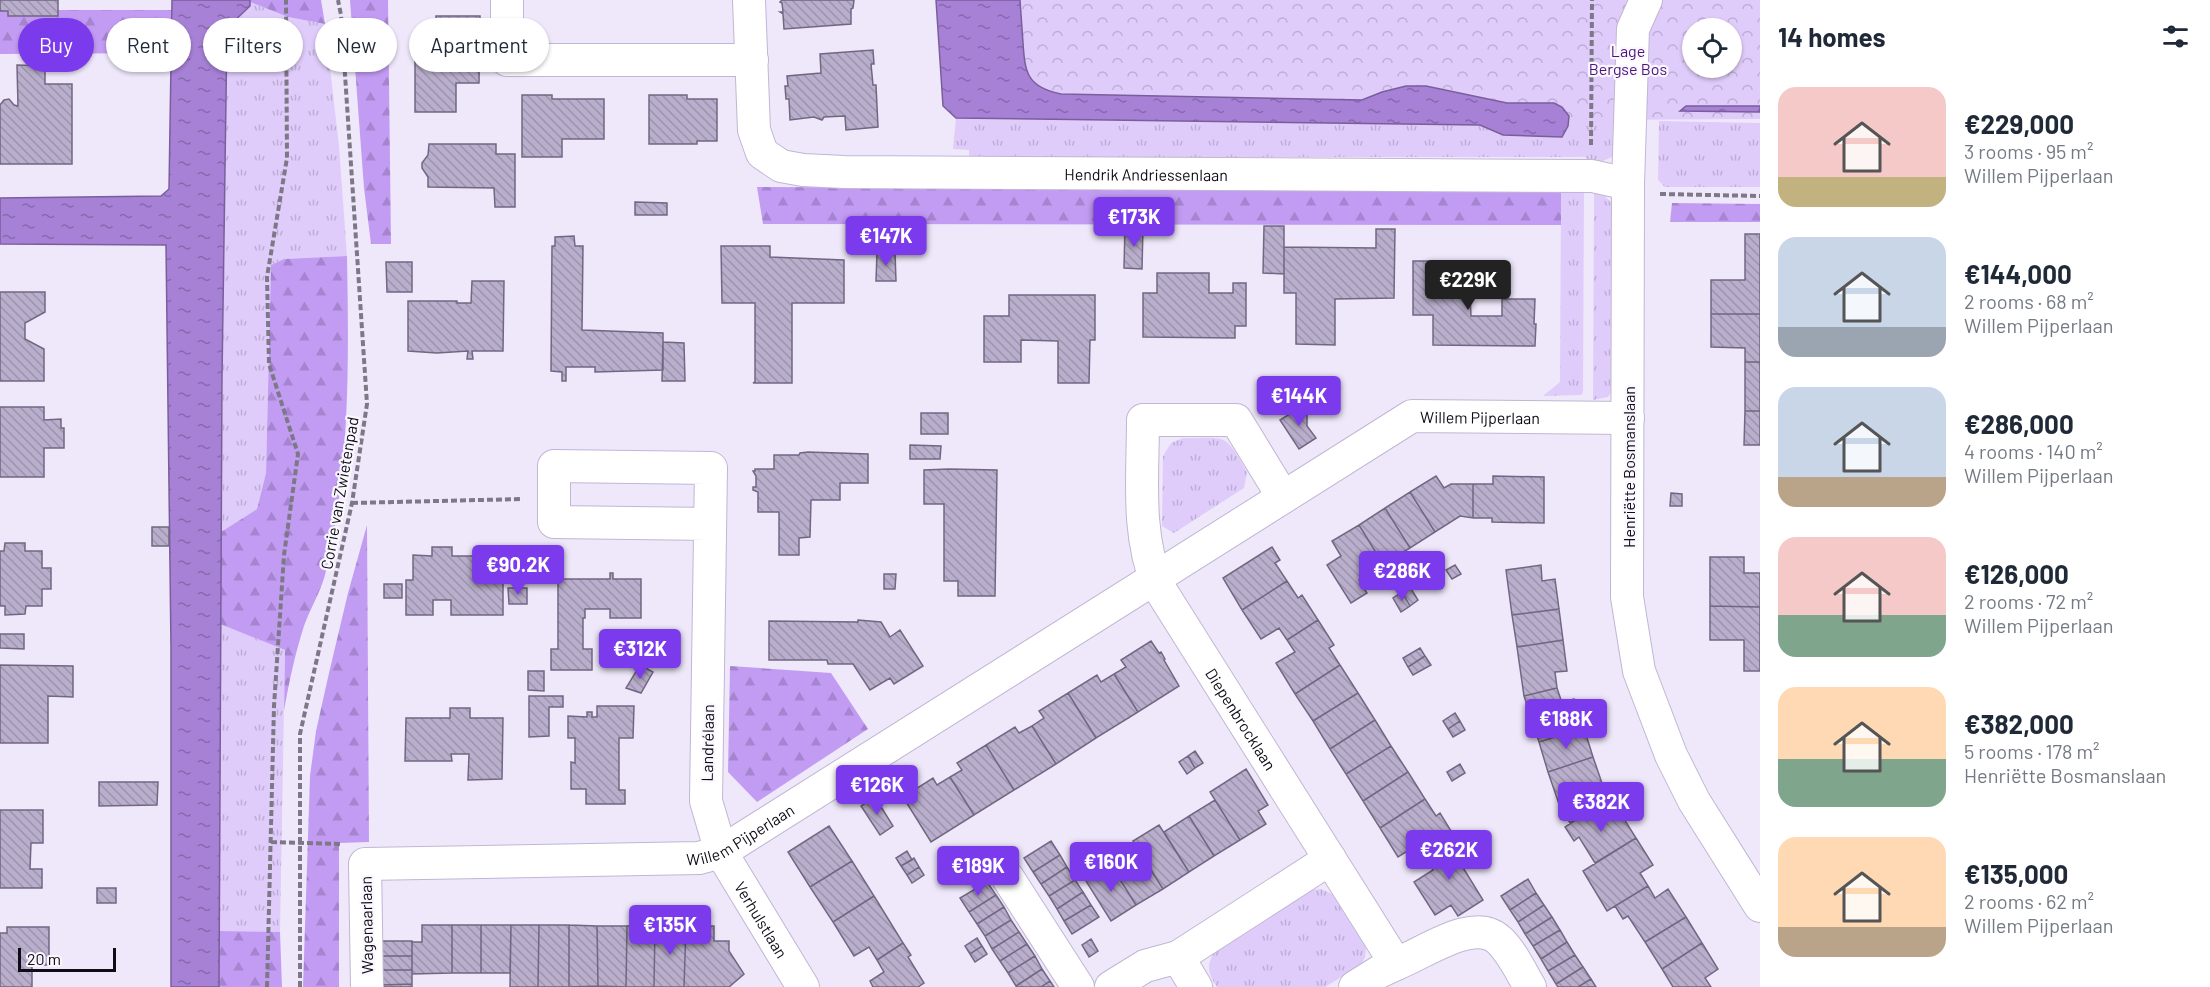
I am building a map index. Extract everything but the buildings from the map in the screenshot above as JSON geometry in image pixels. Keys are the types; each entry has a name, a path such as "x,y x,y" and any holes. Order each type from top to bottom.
{"street":[{"path":"507,0 507,60 752,60"},
{"name":"Hendrik Andriessenlaan","path":"749,0 754,130 758,144 762,153 771,161 803,171 1592,176 1628,184"},
{"name":"Henriëtte Bosmanslaan","path":"1646,0 1633,29 1628,184 1627,597 1639,671 1671,755 1694,801 1760,906"},
{"name":"Willem Pijperlaan","path":"365,864 699,858 721,852 1412,416 1628,418"},
{"path":"1155,579 1143,525 1143,420 1236,420 1283,497"},
{"name":"Landrélaan","path":"710,524 554,522 554,466 711,468 706,801 721,852"},
{"name":"Diepenbrocklaan","path":"1155,579 1396,964"},
{"name":"Verhulstlaan","path":"721,852 803,987"},
{"path":"1111,987 1145,966 1178,957 1330,859"},
{"name":"Wagenaarlaan","path":"365,864 367,987"},
{"path":"1008,878 1077,987"},
{"path":"1355,987 1396,964 1461,934 1476,931 1494,935 1506,948 1530,987"},
{"path":"1178,957 1196,987"}],"path":[{"path":"267,987 273,706 284,555 298,454 269,364 267,276 287,158 286,0"},
{"name":"Corrie van Zwietenpad","path":"300,987 300,735 352,503 367,404 341,15 338,0"},
{"path":"1592,0 1592,176"},
{"path":"1628,184 1662,195 1760,196"},
{"path":"352,503 554,498"},
{"path":"271,843 350,844 365,864"}],"green space":[{"path":"250,0 321,0 324,18 315,18 315,22 303,18 288,17 250,2"},
{"path":"350,0 388,0 388,18 351,18"},
{"name":"Lage Bergse Bos","path":"979,0 1760,0 1760,119 1579,120 984,104"},
{"path":"1620,0 1619,141 1612,157 1594,165 1585,157 969,157 969,150 953,149 956,118 1480,125 1503,135 1562,137"},
{"path":"250,2 293,18 237,18 250,6"},
{"path":"0,10 172,10 172,18 106,18 106,53 94,53 94,18 18,18 18,54 0,54"},
{"path":"303,20 315,22 315,72 331,72 339,146 347,256 284,259 271,265 266,473 257,509 221,532 226,72 303,72"},
{"path":"355,72 389,72 391,244 371,244 364,188"},
{"path":"1659,121 1760,123 1760,187 1665,187 1658,180"},
{"path":"757,187 1561,190 1561,225 763,224"},
{"path":"1561,190 1583,190 1584,195 1583,392 1581,395 1543,396 1560,382"},
{"path":"1594,193 1605,196 1615,207 1615,386 1608,397 1593,400"},
{"path":"1672,203 1760,204 1760,222 1670,222"},
{"path":"347,256 348,377 339,496 325,575 306,620 292,668 284,711 285,650 220,624 221,532 257,509 266,473 271,265 284,259"},
{"path":"1183,438 1223,440 1234,450 1247,472 1244,488 1174,533 1162,526 1163,456 1171,443"},
{"path":"367,525 369,842 339,843 339,987 303,987 310,776 316,731 348,593"},
{"path":"220,624 285,650 280,932 219,931"},
{"path":"730,666 831,673 868,729 757,802 728,772"},
{"path":"1321,889 1332,894 1366,948 1361,965 1325,987 1217,987 1209,968 1216,948 1310,890"},
{"path":"219,931 280,932 282,987 219,987"}],"water":[{"path":"172,0 250,0 250,6 237,18 203,18 203,72 226,72 222,379 219,987 171,987 171,647 166,245 0,244 0,198 161,196 169,189 171,72 191,72 191,18 172,18"},
{"path":"936,0 1020,0 1025,63 1030,77 1041,87 1061,94 1362,100 1406,86 1426,86 1507,103 1554,103 1562,107 1569,116 1568,126 1562,137 1503,135 1480,125 956,118 943,106"},
{"path":"1686,106 1760,106 1760,112 1680,111"}]}
